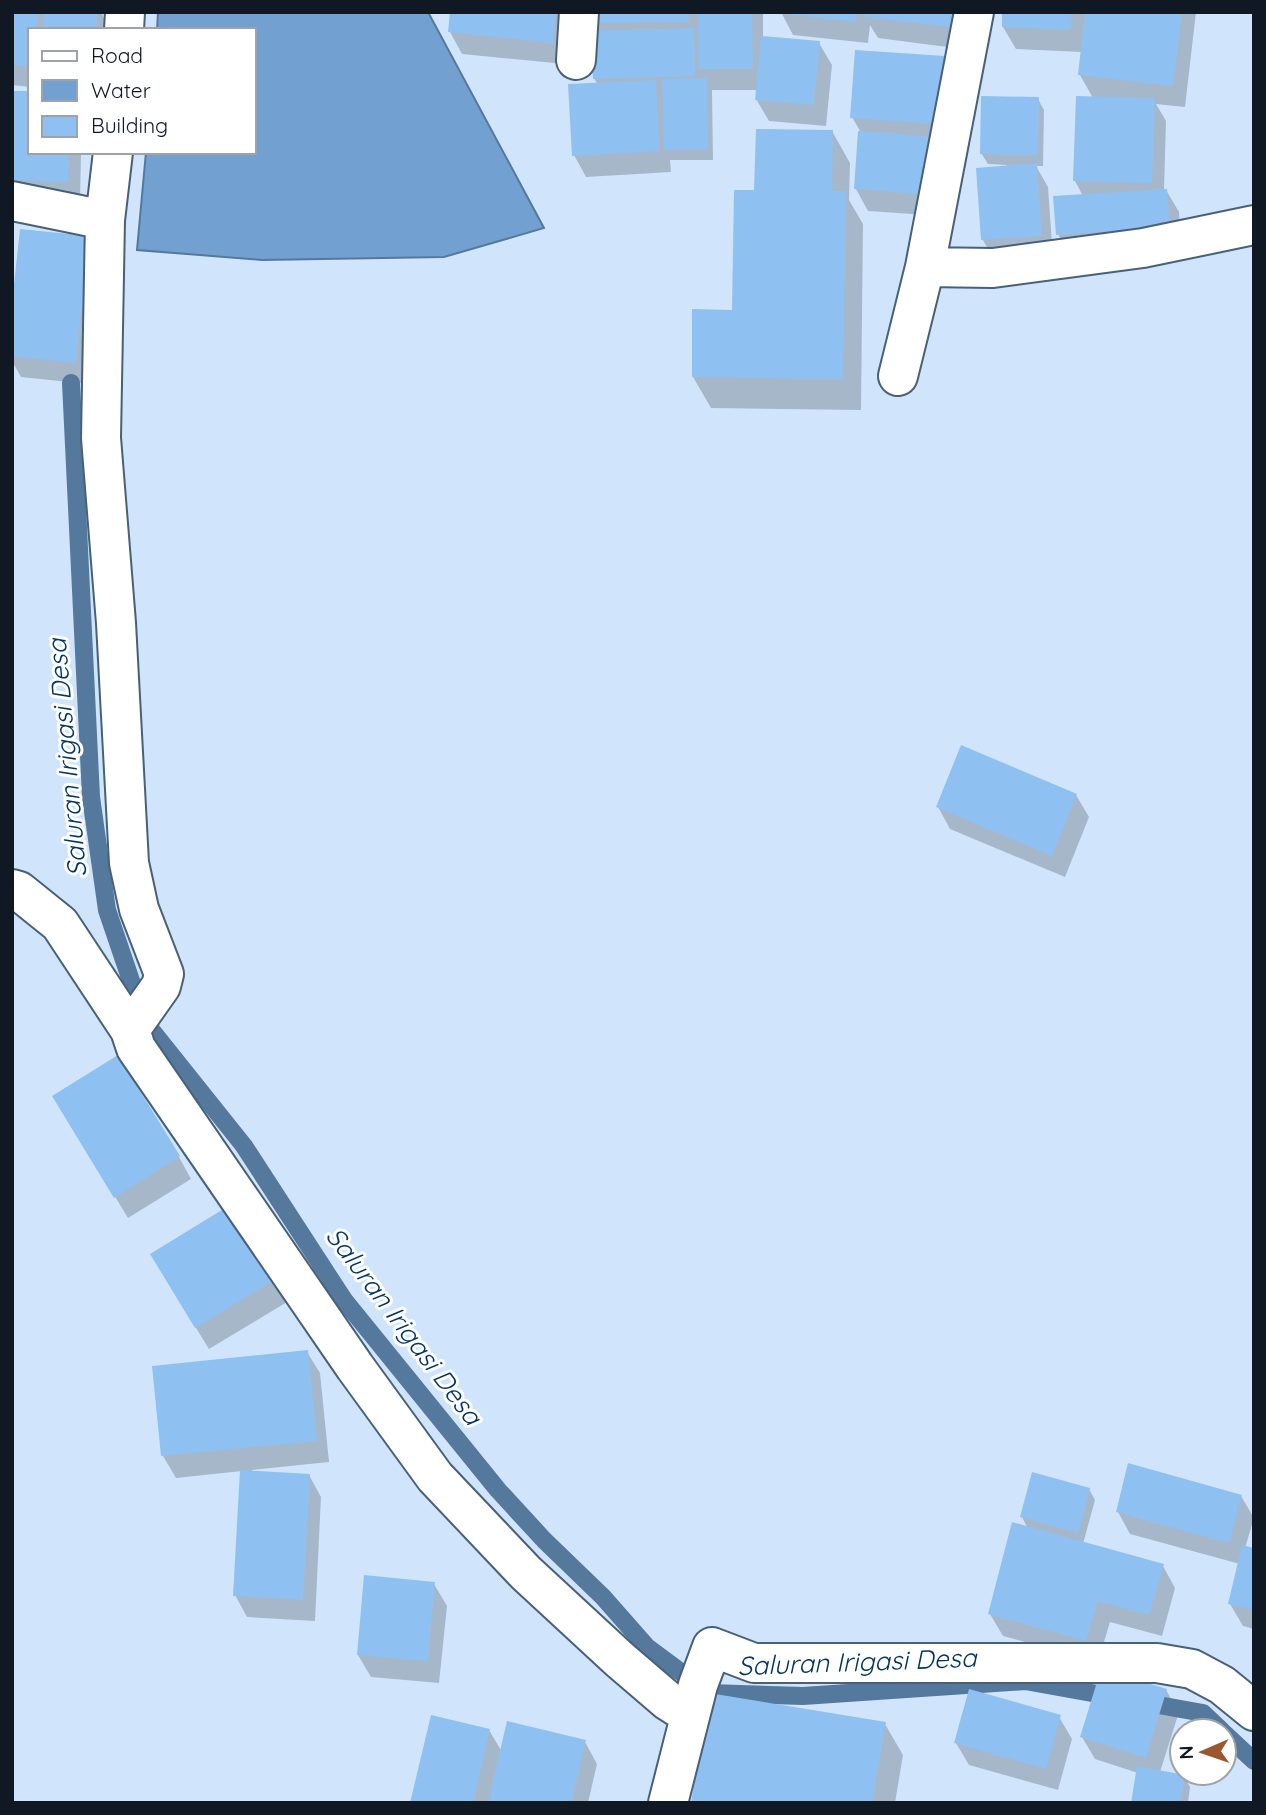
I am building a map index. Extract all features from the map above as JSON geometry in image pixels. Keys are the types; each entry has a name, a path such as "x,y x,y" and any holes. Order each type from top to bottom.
{"street":[{"path":"576,60 579,12"},
{"path":"898,376 925,267 974,12"},
{"path":"113,154 105,220 101,438 116,623 129,863 139,909 164,974 161,986 138,1018 136,1048 355,1367 435,1477 526,1573 668,1701 696,1694"},
{"path":"12,201 105,220"},
{"path":"925,267 993,268 1143,248 1254,225"},
{"path":"12,889 19,891 60,924 138,1018"},
{"path":"668,1803 696,1694 712,1647 754,1663 1157,1663 1192,1669 1222,1685 1254,1710"}],"water":[{"path":"158,12 428,12 544,228 444,257 262,260 137,250 146,154 256,154 256,28 157,28"}],"building":[{"path":"12,12 39,12 36,28 28,28 28,67 12,65"},
{"path":"44,12 97,12 97,28 43,28"},
{"path":"450,12 556,12 553,43 448,32"},
{"path":"589,12 689,12 689,22 589,23"},
{"path":"698,12 752,12 753,69 698,69"},
{"path":"786,12 857,12 856,22"},
{"path":"864,12 968,12 966,29 864,17"},
{"path":"1002,12 1072,12 1071,30 1002,27"},
{"path":"1085,12 1182,12 1173,86 1078,75"},
{"path":"694,28 695,76 593,79 591,31"},
{"path":"761,36 820,41 814,105 755,100"},
{"path":"855,50 945,56 940,124 850,118"},
{"path":"707,78 708,149 664,150 662,79"},
{"path":"656,80 659,151 572,156 568,84"},
{"path":"12,91 28,91 28,154 69,154 68,182 12,180"},
{"path":"981,96 1039,97 1038,155 980,154"},
{"path":"1076,96 1155,98 1152,183 1073,181"},
{"path":"756,129 833,130 832,191 846,191 843,379 692,377 692,309 732,310 734,190 754,190"},
{"path":"858,131 935,137 930,195 854,189"},
{"path":"1037,163 1042,236 981,240 976,168"},
{"path":"1167,189 1170,227 1056,235 1053,196"},
{"path":"20,229 89,236 76,363 12,356 12,303"},
{"path":"961,745 1077,794 1052,856 936,807"},
{"path":"118,1055 180,1156 114,1198 52,1096"},
{"path":"230,1205 276,1279 195,1328 150,1254"},
{"path":"308,1350 317,1441 161,1456 152,1366"},
{"path":"1128,1463 1242,1495 1229,1543 1116,1512"},
{"path":"240,1470 310,1474 303,1600 233,1596"},
{"path":"1032,1472 1090,1488 1078,1533 1020,1517"},
{"path":"1012,1522 1164,1564 1149,1615 1098,1601 1086,1641 988,1614"},
{"path":"1242,1545 1254,1548 1254,1610 1228,1604"},
{"path":"364,1575 435,1582 428,1661 357,1655"},
{"path":"1101,1669 1167,1689 1146,1758 1080,1737"},
{"path":"969,1689 1061,1715 1046,1769 954,1743"},
{"path":"709,1693 886,1722 872,1803 691,1803"},
{"path":"431,1715 490,1729 473,1803 410,1803"},
{"path":"507,1721 586,1740 571,1803 488,1803"},
{"path":"1137,1766 1168,1772 1168,1787 1183,1787 1180,1803 1131,1803"}],"waterway":[{"name":"Saluran Irigasi Desa","path":"71,383 91,797 107,910 145,1022 244,1146 344,1300 498,1490 544,1540 603,1597 647,1647 709,1693 803,1696 1025,1681 1203,1713 1207,1717"},
{"name":"Saluran Irigasi Desa","path":"1238,1746 1254,1761"}]}
